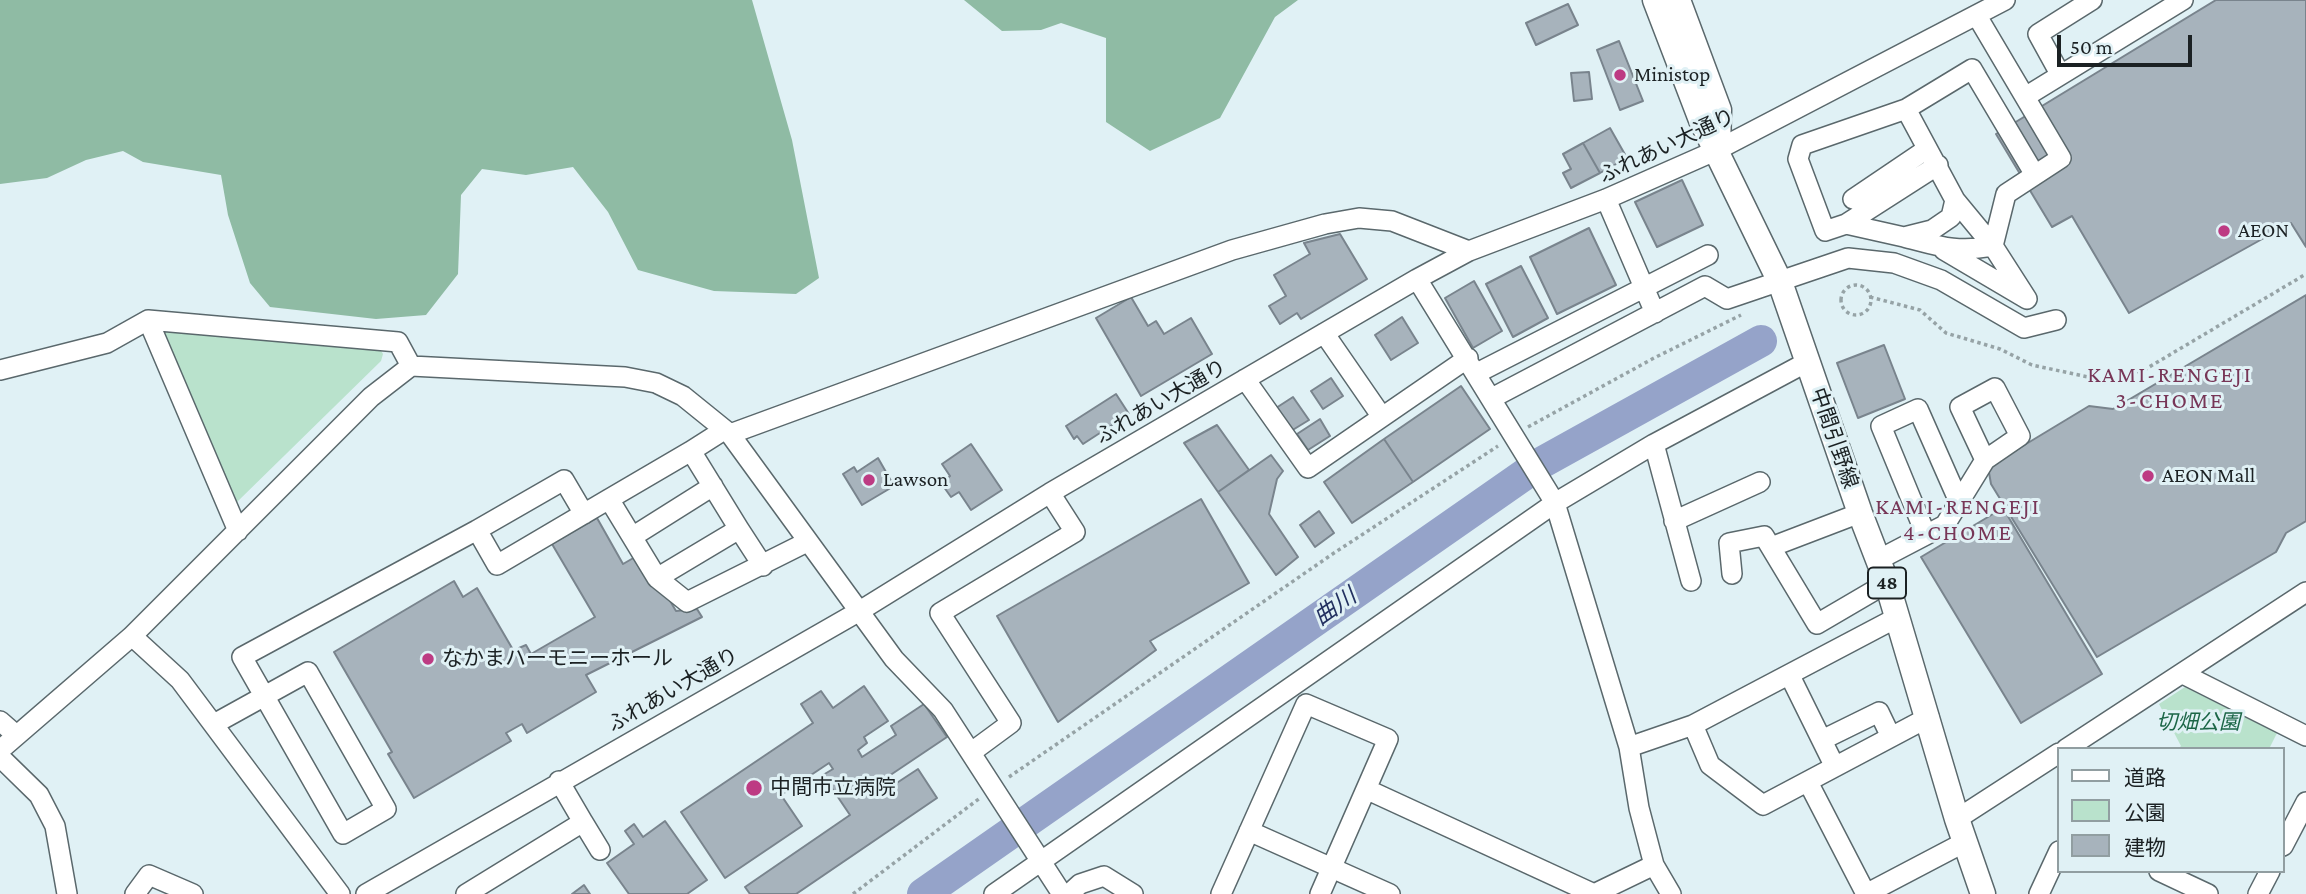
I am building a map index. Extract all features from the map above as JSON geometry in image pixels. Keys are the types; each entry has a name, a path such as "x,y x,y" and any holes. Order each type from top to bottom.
{"main road":[{"name":"中間引野線","path":"1655,0 1701,120 1783,292 1807,356 1860,513 1883,571 1983,894"},
{"name":"中間引野線","path":"1678,0 1719,110 1717,150"}],"street":[{"name":"ふれあい大通り","path":"366,894 858,612 1050,493 1417,279 1469,251 1606,199 1717,150 2005,0"},
{"path":"2060,74 2038,34 2092,0"},
{"path":"2025,97 2183,0"},
{"path":"1977,16 2061,158 2006,194 1993,246"},
{"path":"1933,157 1846,224 1825,231 1798,159 1802,145 1906,109 1972,69 2035,175"},
{"path":"1846,224 1904,237 1944,250 2027,299 1993,246 1955,200 1906,109"},
{"path":"1853,199 1933,157"},
{"path":"1606,199 1655,313"},
{"path":"1904,237 1932,229 1951,217 1955,200"},
{"path":"477,530 497,565 727,432 1232,250 1325,224 1359,218 1392,221 1469,251"},
{"path":"1894,263 1904,237"},
{"path":"1944,250 1971,250 1993,246"},
{"path":"1245,379 1308,468 1381,418 1472,366 1709,255"},
{"path":"1492,398 1705,286 1727,299 1783,292 1849,258 1894,263 1941,280 2024,328 2056,320"},
{"path":"1417,279 1552,495 1629,747 1639,808 1654,865 1671,894"},
{"path":"0,370 107,342 148,320 398,342 411,366"},
{"path":"148,320 238,531"},
{"path":"1324,333 1381,418"},
{"path":"994,894 1036,855 1552,495 1654,444 1807,356"},
{"path":"0,750 132,636 371,397 411,366 625,377 656,383 683,396 727,432 894,659 943,709 973,751 1062,894"},
{"path":"1926,535 1881,426 1918,409 1960,503"},
{"path":"1654,444 1690,581"},
{"path":"691,452 763,566"},
{"path":"1732,574 1730,542 1764,536 1816,624 1926,535 1945,525 1985,460"},
{"path":"214,724 265,696 308,672 386,809 343,834 265,696 243,656 565,480 584,514"},
{"path":"1674,521 1760,482"},
{"path":"632,537 713,486"},
{"path":"973,751 1011,723 940,612 1075,532 1050,493"},
{"path":"609,499 657,578 687,602 807,542"},
{"path":"1771,547 1860,513"},
{"path":"657,578 739,529"},
{"path":"2070,747 2306,592"},
{"path":"1629,747 1693,725 1898,617"},
{"path":"132,636 180,680 340,894"},
{"path":"2183,674 2306,736"},
{"path":"1790,676 1835,767"},
{"path":"1221,894 1306,704 1388,739 1368,790 1320,894"},
{"path":"1822,740 1879,712 1891,737"},
{"path":"1693,725 1710,765 1763,805 1929,718"},
{"path":"0,721 16,735"},
{"path":"1808,782 1866,894 1961,830 2058,754"},
{"path":"0,757 39,795 55,826 67,894"},
{"path":"559,781 600,850"},
{"path":"1368,790 1594,894 1654,865"},
{"path":"2285,842 2305,806"},
{"path":"467,894 583,822"},
{"path":"1249,831 1390,894"},
{"path":"2039,894 2058,852"},
{"path":"2163,873 2208,894"},
{"path":"2259,894 2269,873"},
{"path":"135,894 149,875 193,894"},
{"path":"1069,894 1080,884 1104,876 1133,894"}],"path":[{"path":"1870,297 1868,309 1859,315 1848,313 1841,304 1843,292 1852,286 1864,288 1870,297 1920,310 1946,333 2000,349 2032,365 2107,381 2134,376 2306,274"},
{"path":"853,894 1323,561 1654,358 1747,312"}],"green space":[{"path":"0,0 752,0 792,140 819,278 796,294 714,291 638,270 608,212 573,167 526,175 482,169 461,195 458,274 426,315 376,319 270,307 250,283 228,215 221,175 143,162 123,151 86,160 47,178 0,184"},
{"path":"964,0 1298,0 1275,17 1220,118 1150,151 1106,122 1106,38 1061,23 1041,30 1002,31"},
{"path":"163,330 379,347 383,354 381,361 237,502"},
{"name":"切畑公園","path":"2185,687 2277,733 2270,747 2180,747 2159,704"}],"building":[{"path":"2216,0 2306,0 2306,247 2291,223 2129,313 2072,216 2052,227 1996,134"},
{"path":"1568,4 1578,25 1536,45 1526,23"},
{"name":"Ministop","path":"1619,41 1643,101 1620,110 1597,50"},
{"path":"1589,72 1592,99 1574,101 1571,73"},
{"path":"1610,128 1627,158 1600,173 1583,143"},
{"path":"1583,143 1600,173 1571,188 1563,173 1571,169 1563,154"},
{"path":"1682,180 1703,225 1657,247 1635,202"},
{"path":"1589,228 1616,285 1557,314 1530,257"},
{"path":"1340,234 1367,279 1301,319 1297,313 1280,324 1269,306 1286,296 1274,275 1310,254 1304,243"},
{"path":"1521,266 1548,318 1513,337 1486,284"},
{"path":"1474,281 1502,331 1473,348 1445,298"},
{"name":"AEON Mall","path":"2306,295 2306,521 2286,533 2276,552 2097,657 1991,484 1988,467 2089,406 2113,409"},
{"path":"1131,297 1148,326 1156,321 1164,334 1191,318 1212,354 1141,396 1096,318"},
{"path":"1402,317 1418,343 1391,360 1375,335"},
{"path":"1884,345 1905,399 1858,418 1837,363"},
{"path":"1331,378 1343,396 1323,409 1311,391"},
{"path":"1461,386 1490,429 1413,482 1384,439"},
{"path":"1116,394 1129,414 1083,444 1077,436 1074,439 1066,426"},
{"path":"1293,397 1309,420 1291,431 1276,408"},
{"path":"1320,419 1330,436 1308,450 1297,434"},
{"path":"1217,425 1249,470 1218,492 1184,443"},
{"path":"1384,439 1413,482 1352,523 1324,482"},
{"path":"971,444 1002,490 971,510 959,492 951,497 941,483 950,476 942,464"},
{"path":"1271,455 1283,471 1277,479 1269,514 1298,557 1276,575 1218,492"},
{"name":"Lawson","path":"878,458 894,486 862,505 843,474 854,467 857,472"},
{"path":"1201,499 1249,583 1150,641 1156,650 1058,722 997,616"},
{"path":"2003,508 2102,674 2021,723 1921,557"},
{"path":"1319,511 1334,533 1315,547 1300,525"},
{"name":"なかまハーモニーホール","path":"597,518 623,564 642,553 676,611 697,609 702,617 586,675 596,692 527,733 522,724 506,733 511,741 414,798 388,754 392,752 334,652 454,581 463,597 477,588 519,660 525,657 519,648 526,645 531,654 595,617 552,544"},
{"name":"中間市立病院","path":"864,686 888,721 864,737 867,743 858,750 862,757 896,735 891,726 924,704 947,737 877,784 883,792 918,769 937,798 796,894 750,894 745,887 850,815 823,775 833,769 829,763 781,795 802,826 725,878 681,812 813,723 801,704 821,691 833,708"},
{"path":"665,821 707,880 687,894 629,894 607,863 634,844 625,831 634,824 643,837"},
{"path":"584,885 590,894 572,894"}],"waterway":[{"name":"曲川","path":"923,894 1541,463 1761,341"}],"place":[{"name":"Ministop","path":"1620,75"},
{"name":"AEON","path":"2224,231"},
{"name":"AEON Mall","path":"2148,476"},
{"name":"Lawson","path":"869,480"},
{"name":"なかまハーモニーホール","path":"428,659"},
{"name":"中間市立病院","path":"754,788"}],"district":[{"name":"KAMI-RENGEJI 3-CHOME","path":"2170,388"},
{"name":"KAMI-RENGEJI 4-CHOME","path":"1958,520"}]}
